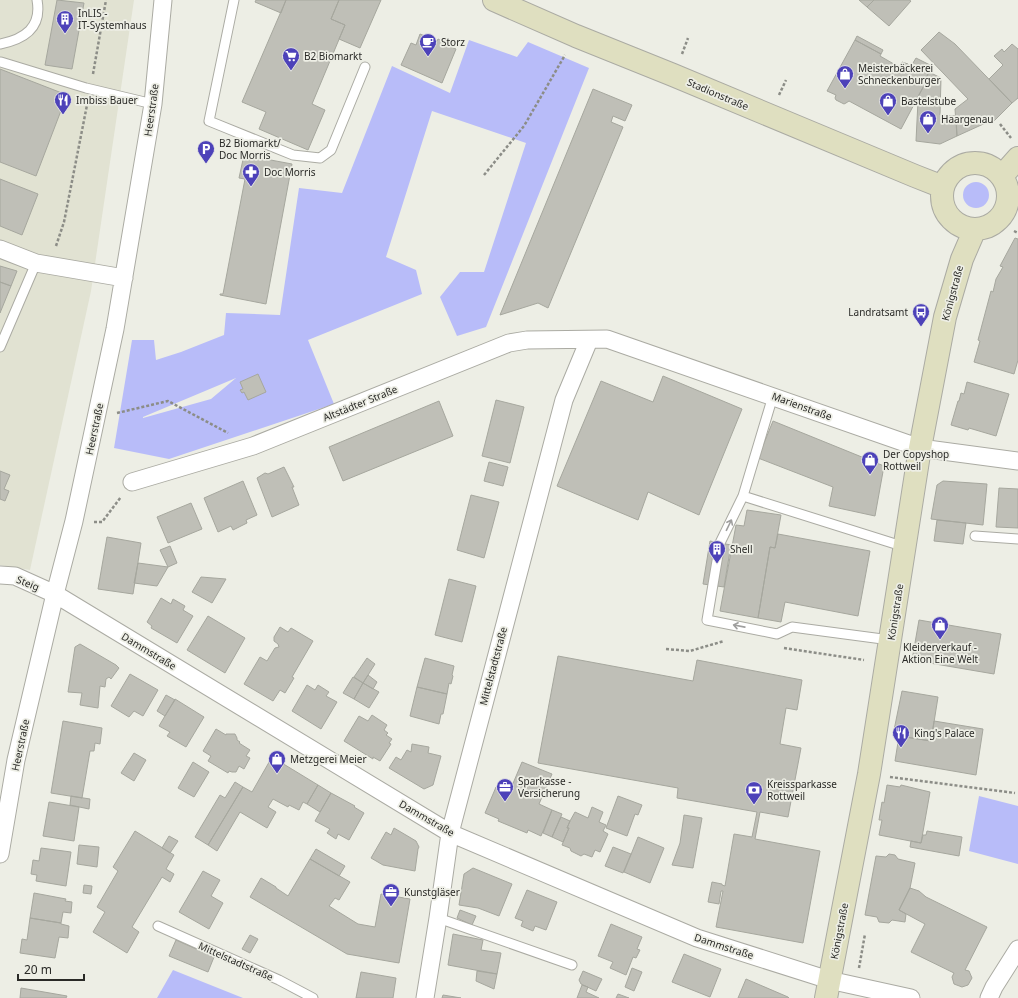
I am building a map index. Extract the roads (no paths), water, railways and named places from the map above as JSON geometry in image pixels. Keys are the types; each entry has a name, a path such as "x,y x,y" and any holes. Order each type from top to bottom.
{"street":[{"name":"Heerstraße","path":"0,852 16,760 55,594 74,522 97,417 124,278 153,104 163,0"},
{"name":"Stadionstraße","path":"494,0 576,36 943,187"},
{"path":"1002,176 1016,150"},
{"path":"974,162 985,164 994,168 1002,176 1007,185 1007,206 1002,216 995,223 985,228 965,228 948,216 942,197 943,187 948,177 955,170 964,164 974,162"},
{"name":"Königstraße","path":"827,989 869,774 920,448 945,317 962,259 974,229"},
{"path":"0,249 42,264 124,278"},
{"name":"Marienstraße","path":"589,340 607,339 920,448 1018,461"},
{"name":"Altstädter Straße","path":"132,482 253,446 509,343 527,340 589,340"},
{"name":"Mittelstadtstraße","path":"425,998 450,833 564,400 589,340"},
{"name":"Steig","path":"0,575 15,576 55,594"},
{"name":"Dammstraße","path":"55,594 450,833 697,938 827,989 855,986 911,998"},
{"path":"989,998 994,987 1018,949"}],"lane":[{"path":"0,44 17,40 27,33 37,20 38,9 36,0"},
{"path":"234,0 209,122 293,155 320,158 331,150 365,67"},
{"path":"1,62 90,89 153,104"},
{"path":"0,347 42,264"},
{"path":"773,396 743,496 720,543 707,620 777,634 792,627 890,640"},
{"path":"743,496 905,547"},
{"path":"975,536 1018,539"},
{"path":"438,918 572,965"},
{"name":"Mittelstadtstraße","path":"158,926 279,980 314,998"}],"place":[{"name":"InLIS - IT-Systemhaus","path":"65,34"},
{"name":"Storz","path":"428,57"},
{"name":"B2 Biomarkt","path":"291,71"},
{"name":"Meisterbäckerei Schneckenburger","path":"845,89"},
{"name":"Imbiss Bauer","path":"63,115"},
{"name":"Bastelstube","path":"888,116"},
{"name":"Haargenau","path":"928,134"},
{"name":"B2 Biomarkt/ Doc Morris","path":"206,164"},
{"name":"Doc Morris","path":"251,187"},
{"name":"Landratsamt","path":"921,327"},
{"name":"Der Copyshop Rottweil","path":"870,475"},
{"name":"Shell","path":"717,564"},
{"name":"Kleiderverkauf - Aktion Eine Welt","path":"940,640"},
{"name":"King's Palace","path":"901,748"},
{"name":"Metzgerei Meier","path":"277,774"},
{"name":"Sparkasse - Versicherung","path":"505,802"},
{"name":"Kreissparkasse Rottweil","path":"754,805"},
{"name":"Kunstgläser","path":"391,907"}]}
